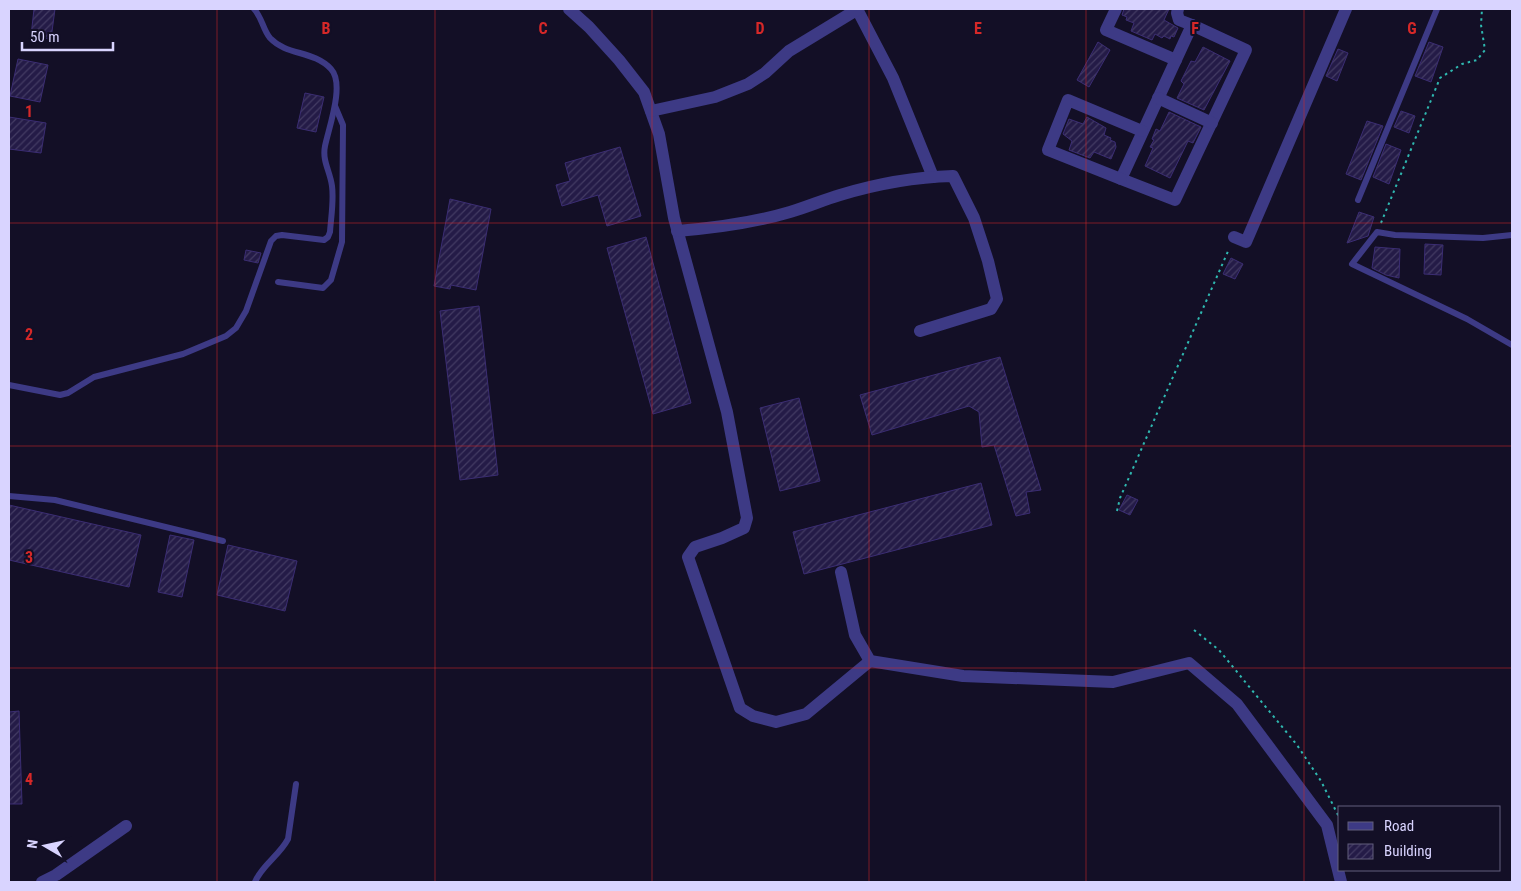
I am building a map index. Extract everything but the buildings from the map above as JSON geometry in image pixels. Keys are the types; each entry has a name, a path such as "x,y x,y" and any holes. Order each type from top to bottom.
{"street":[{"path":"569,9 589,27 619,60 644,92 659,134 677,231 727,412 747,518 744,528 695,547 688,557 740,708 753,716 776,722 806,714 870,661 963,676 1113,682 1188,663 1237,704 1327,824 1338,870"},
{"path":"651,111 715,97 748,84 765,73 789,51 858,9 893,78 933,176"},
{"path":"1116,9 1106,30 1176,60"},
{"path":"1142,132 1068,100 1048,150 1175,200 1246,50 1179,20 1178,9"},
{"path":"1234,237 1246,242 1346,9"},
{"path":"1121,180 1192,25"},
{"path":"1158,98 1212,123"},
{"path":"677,231 750,222 789,213 841,195 885,185 933,176 953,176 974,218 988,261 997,299 991,309 920,331"},
{"path":"841,572 855,635 870,661"},
{"path":"42,882 56,875 126,826"}],"lane":[{"path":"9,385 60,395 68,393 94,377 183,354 226,336 236,328 246,311 271,241 276,236 324,240 328,237 330,232 332,189 331,177 323,156 335,106 337,80 332,69 313,56 288,50 270,38 254,9"},
{"path":"1358,200 1437,9"},
{"path":"278,282 322,288 331,280 342,242 343,125 335,106"},
{"path":"1512,235 1483,238 1394,235 1377,232 1352,264 1467,320 1512,345"},
{"path":"9,496 55,500 223,541"},
{"path":"254,882 259,872 284,847 288,839 296,784"}],"path":[{"path":"1377,232 1440,78 1462,64 1477,60 1485,50 1481,25 1482,9"},
{"path":"1117,511 1120,498 1234,237"},
{"path":"1194,630 1219,650 1292,739 1321,781 1338,815"}]}
